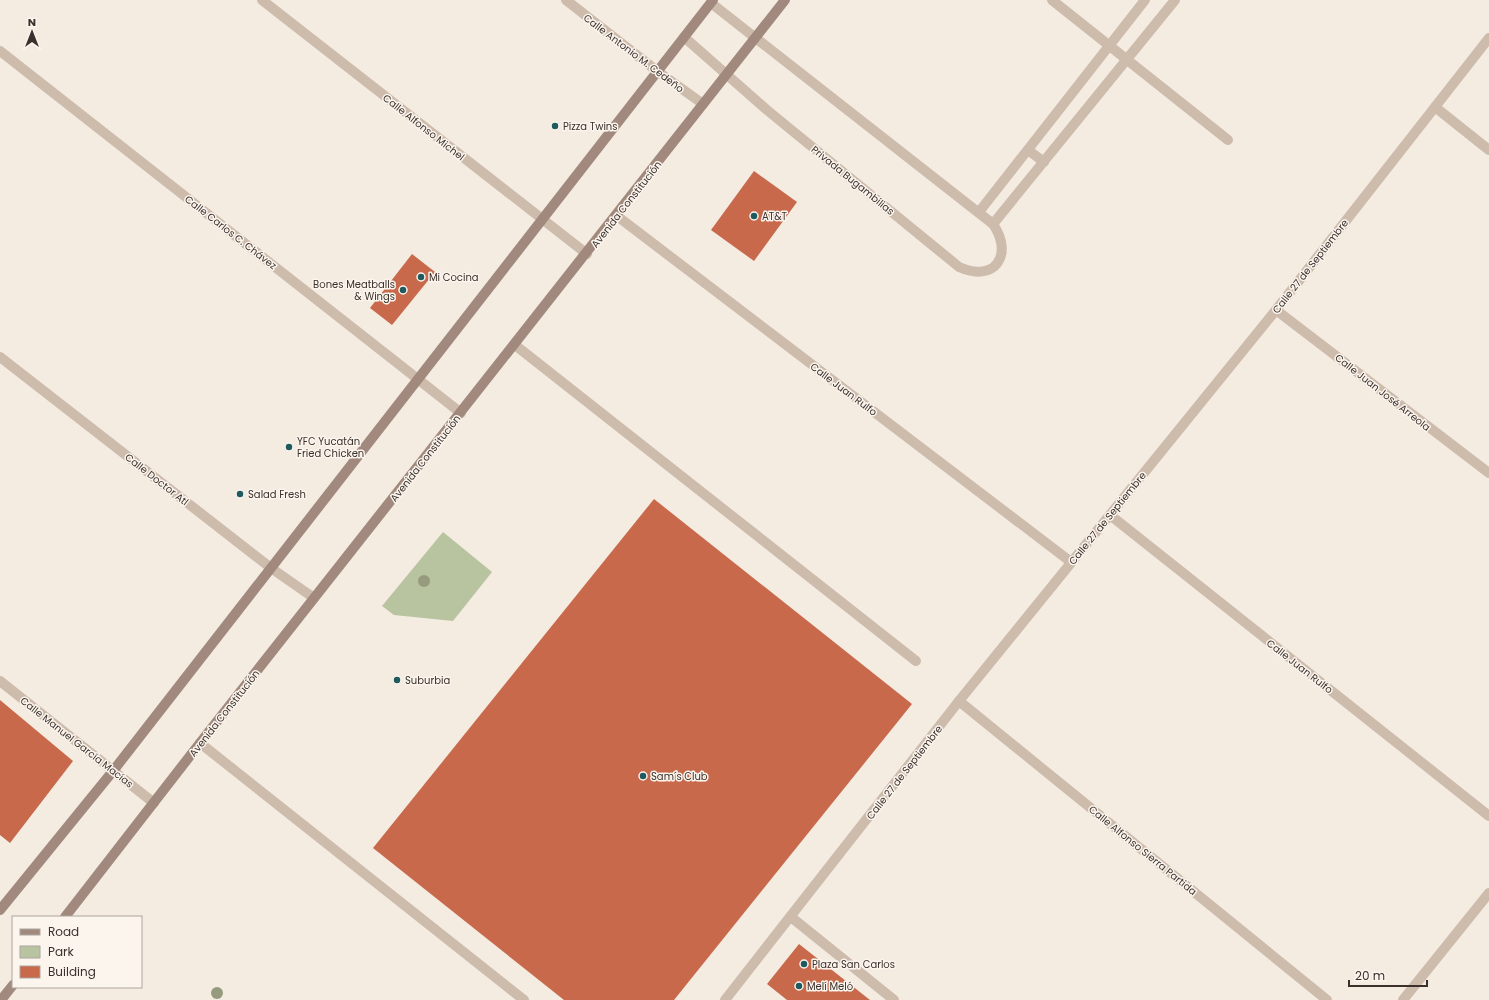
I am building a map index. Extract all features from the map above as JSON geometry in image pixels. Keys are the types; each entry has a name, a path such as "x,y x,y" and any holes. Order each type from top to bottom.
{"street":[{"name":"Calle Alfonso Michel","path":"262,0 542,221 587,254"},
{"name":"Calle Antonio M. Cedeño","path":"566,0 656,71 703,104"},
{"name":"Avenida Constitución","path":"66,916 200,743 617,216 785,0"},
{"path":"1052,0 1228,140"},
{"path":"979,212 1145,0"},
{"path":"993,224 1175,0"},
{"path":"0,910 113,770 712,1"},
{"name":"Privada Bugambilias","path":"684,37 726,75 959,268 971,273 980,273 995,265 1002,252 1002,240 993,224 756,38 712,1"},
{"name":"Calle 27 de Septiembre","path":"725,1000 959,701 1276,310 1489,38"},
{"name":"Calle Carlos C. Chávez","path":"0,51 461,413"},
{"path":"1435,107 1489,150"},
{"path":"1028,150 1044,162"},
{"name":"Calle Juan Rulfo","path":"617,216 1071,562"},
{"name":"Calle Juan José Arreola","path":"1276,310 1489,473"},
{"path":"515,345 916,661"},
{"name":"Calle Doctor Atl","path":"0,358 271,568 314,598"},
{"name":"Calle Juan Rulfo","path":"1110,515 1489,816"},
{"name":"Calle Manuel García Macías","path":"0,681 154,803"},
{"name":"Calle Alfonso Sierra Partida","path":"959,701 1327,1000"},
{"path":"200,743 524,1000"},
{"path":"1403,1000 1489,893"},
{"path":"791,917 894,1000"},
{"path":"1,1000 12,986"}],"green space":[{"path":"443,532 492,572 453,621 394,615 382,606"}],"building":[{"name":"AT&T","path":"754,171 797,202 754,261 711,230"},
{"path":"412,254 435,272 392,325 370,308"},
{"name":"Sam´s Club","path":"654,499 912,704 674,1000 564,1000 373,848"},
{"path":"0,700 73,761 10,843 0,835"},
{"name":"Plaza San Carlos","path":"799,944 870,1000 787,1000 767,984"}],"place":[{"name":"Pizza Twins","path":"555,126"},
{"name":"AT&T","path":"754,216"},
{"name":"Mi Cocina","path":"421,277"},
{"name":"Bones Meatballs & Wings","path":"403,290"},
{"name":"YFC Yucatán Fried Chicken","path":"289,447"},
{"name":"Salad Fresh","path":"240,494"},
{"name":"Suburbia","path":"397,680"},
{"name":"Sam´s Club","path":"643,776"},
{"name":"Plaza San Carlos","path":"804,964"},
{"name":"Melí Meló","path":"799,986"}]}
